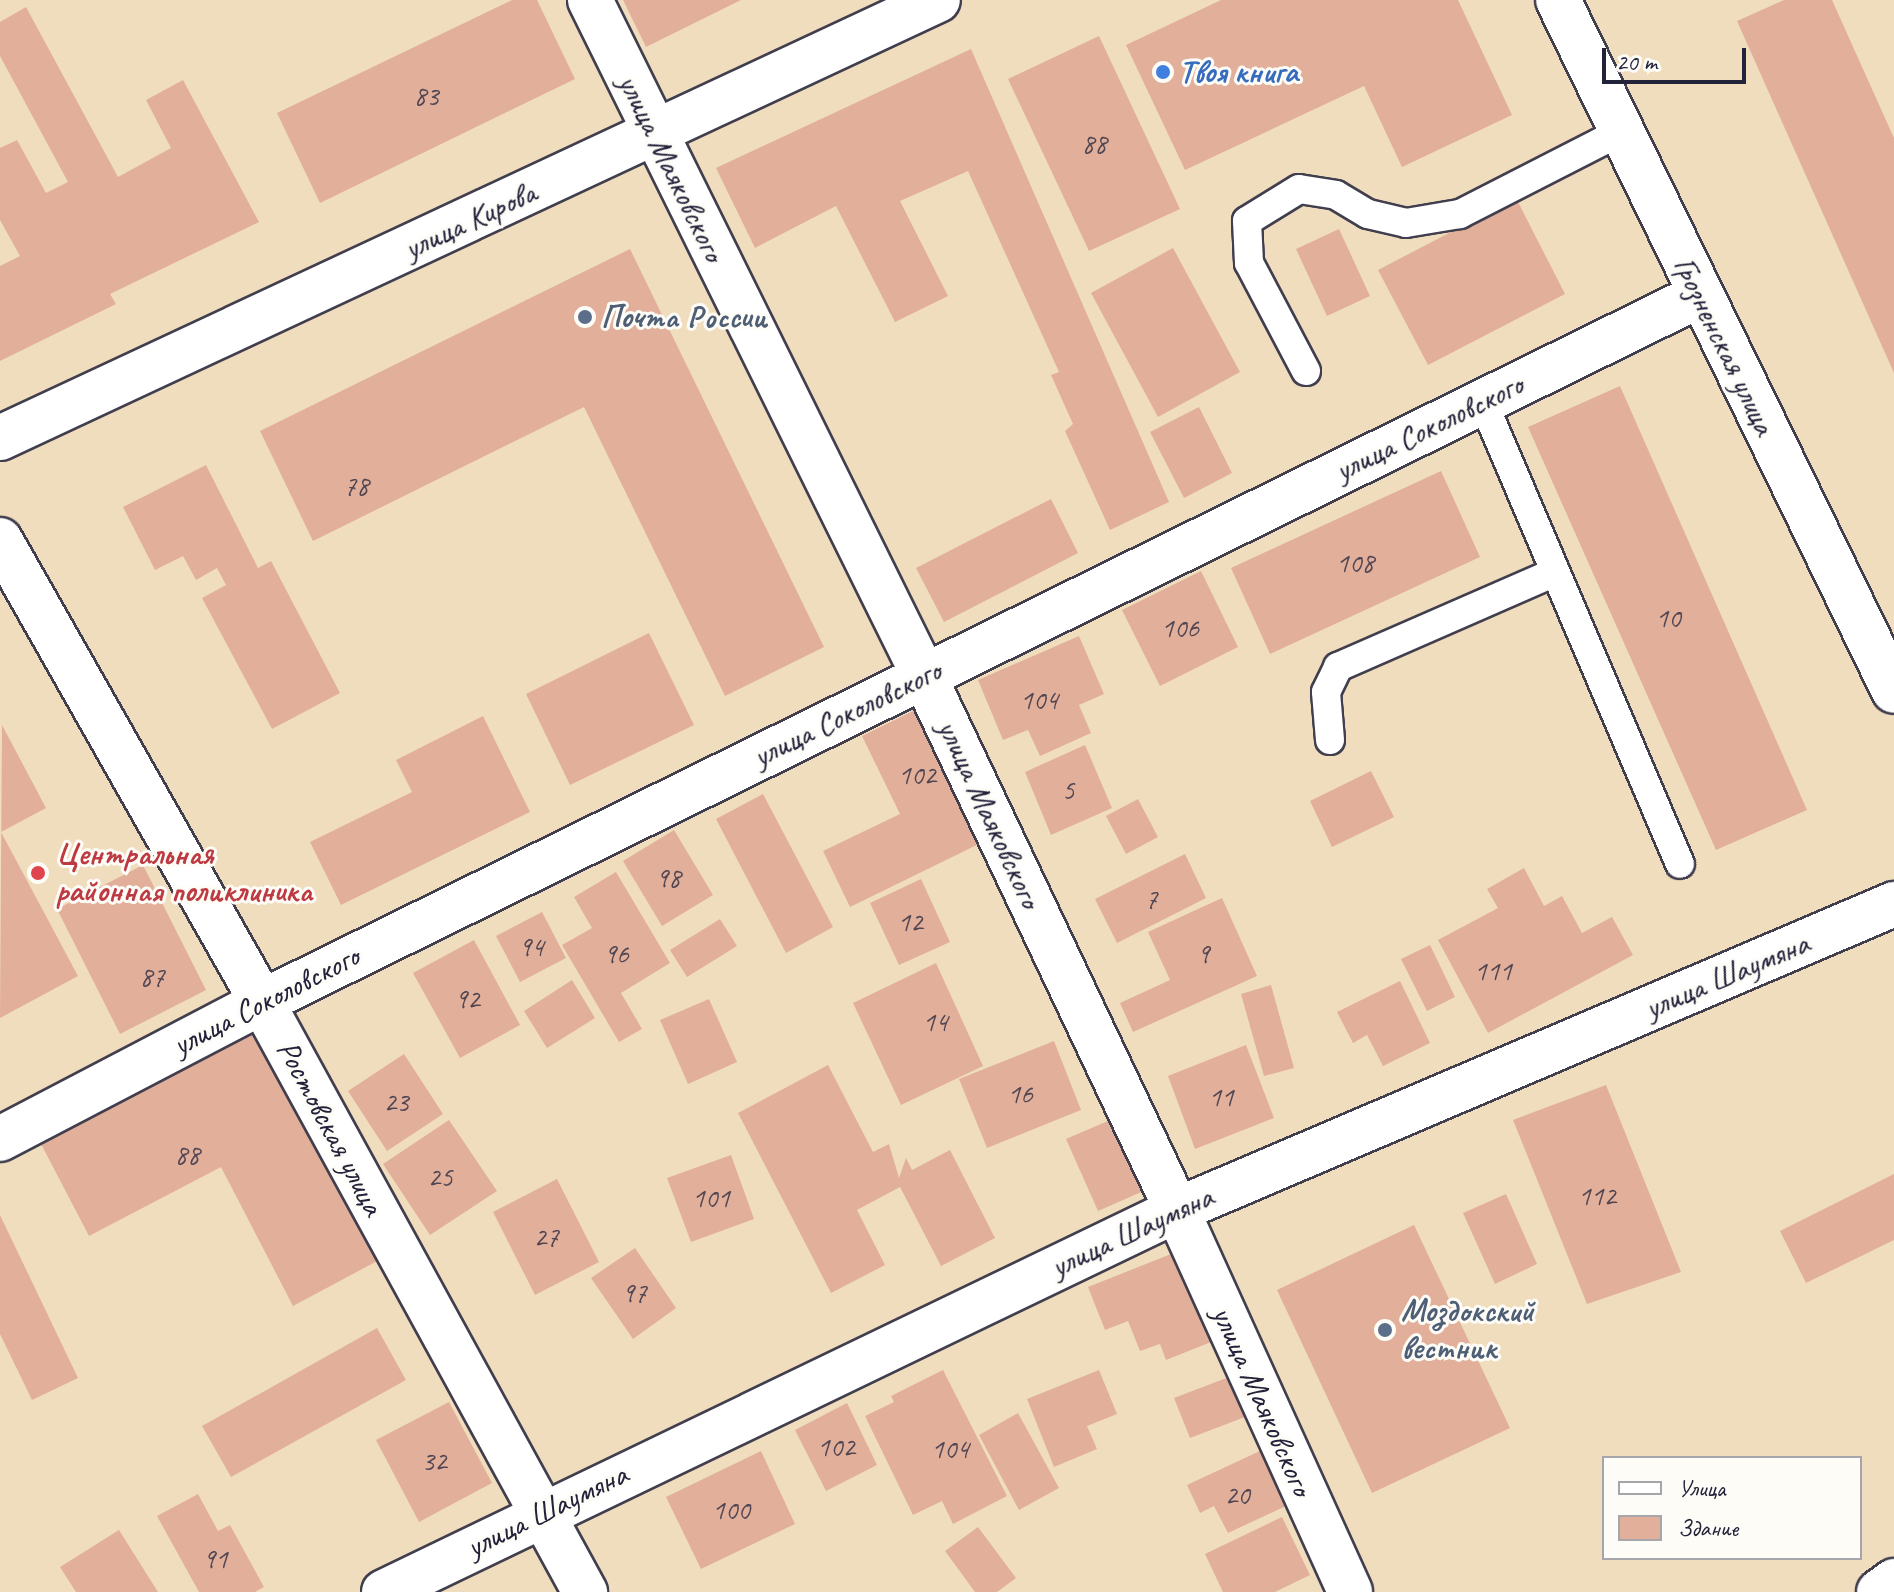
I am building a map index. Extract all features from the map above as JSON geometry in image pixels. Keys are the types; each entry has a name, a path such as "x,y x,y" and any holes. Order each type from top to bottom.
{"street":[{"name":"улица Маяковского","path":"590,0 653,136 924,676 1177,1210 1350,1592"},
{"name":"улица Кирова","path":"0,438 653,136 938,0"},
{"name":"Грозненская улица","path":"1558,0 1698,296 1894,691"},
{"name":"улица Соколовского","path":"0,1139 262,1002 1698,296"},
{"name":"Ростовская улица","path":"0,540 262,1002 538,1513 585,1592"},
{"name":"улица Шаумяна","path":"384,1592 538,1513 1177,1210 1894,904"},
{"path":"1879,1592 1894,1581"}],"lane":[{"path":"1306,371 1249,263 1247,221 1299,189 1336,195 1368,214 1406,223 1460,214 1620,132"},
{"path":"1483,402 1680,864"},
{"path":"1330,740 1326,692 1338,667 1555,572"}],"building":[{"path":"512,0 537,0 575,79 320,203 277,113"},
{"path":"623,0 741,0 646,47"},
{"path":"1221,0 1458,0 1512,115 1402,167 1364,86 1185,170 1126,45"},
{"path":"1784,0 1832,0 1894,138 1894,373 1737,21"},
{"path":"26,7 118,177 171,148 146,100 183,80 259,222 110,294 116,304 0,361 0,266 20,256 0,220 0,148 17,140 46,193 68,182 0,56 0,22"},
{"path":"1099,36 1180,209 1089,251 1008,79"},
{"path":"971,49 1169,502 1110,530 1065,431 1073,424 1051,375 1059,372 968,171 900,201 948,296 895,322 836,206 755,248 716,168"},
{"path":"1516,198 1565,294 1428,365 1378,270"},
{"path":"1339,229 1370,296 1327,316 1296,249"},
{"path":"1173,248 1240,372 1158,417 1091,293"},
{"path":"630,249 824,647 725,696 584,407 313,541 260,431"},
{"path":"1620,386 1807,810 1716,850 1528,427"},
{"path":"1199,407 1232,473 1184,498 1150,432"},
{"path":"206,465 258,568 271,561 340,693 272,729 202,598 226,585 217,568 196,580 183,556 155,570 123,507"},
{"path":"1441,471 1480,557 1270,654 1231,568"},
{"path":"1051,499 1078,553 944,622 916,568"},
{"path":"1201,571 1238,647 1160,686 1122,610"},
{"path":"649,633 694,725 570,785 526,694"},
{"path":"1079,636 1104,694 1079,705 1091,733 1040,756 1028,730 1003,740 978,680"},
{"path":"921,707 985,841 850,907 823,851 900,814 862,736"},
{"path":"483,716 530,812 341,905 310,842 412,792 396,760"},
{"path":"2,725 46,808 1,832"},
{"path":"1085,745 1112,808 1051,835 1025,772"},
{"path":"1371,771 1394,817 1332,847 1310,801"},
{"path":"763,794 833,927 786,953 716,819"},
{"path":"1138,799 1158,837 1126,854 1106,816"},
{"path":"674,830 713,895 662,926 623,861"},
{"path":"1,832 78,976 0,1018"},
{"path":"1185,854 1206,898 1117,943 1095,899"},
{"path":"143,865 206,990 120,1034 57,909"},
{"path":"1524,868 1544,906 1562,896 1582,933 1612,917 1633,955 1488,1033 1438,940 1498,908 1487,889"},
{"path":"616,872 670,963 621,993 642,1029 619,1042 562,945 592,928 574,897"},
{"path":"921,879 950,942 899,965 870,903"},
{"path":"1222,898 1257,976 1133,1032 1120,1003 1170,980 1148,932"},
{"path":"542,912 566,958 520,982 496,936"},
{"path":"720,919 737,946 687,977 670,950"},
{"path":"474,940 520,1025 460,1058 413,973"},
{"path":"1430,945 1455,997 1427,1011 1401,959"},
{"path":"936,963 983,1066 901,1105 853,1003"},
{"path":"572,980 595,1018 547,1048 524,1011"},
{"path":"1400,981 1430,1043 1383,1066 1367,1035 1353,1043 1337,1012"},
{"path":"1271,985 1294,1068 1264,1076 1241,994"},
{"path":"709,999 737,1062 688,1084 660,1020"},
{"path":"260,1027 381,1259 293,1306 221,1167 89,1236 40,1142"},
{"path":"1054,1041 1081,1110 987,1148 959,1079"},
{"path":"1246,1045 1274,1118 1195,1149 1168,1076"},
{"path":"404,1054 443,1114 387,1151 348,1091"},
{"path":"828,1065 873,1152 889,1144 899,1178 906,1158 912,1170 950,1150 995,1238 941,1266 900,1187 857,1210 885,1265 831,1293 738,1113"},
{"path":"1606,1085 1681,1272 1587,1304 1513,1120"},
{"path":"1117,1117 1148,1189 1098,1211 1066,1139"},
{"path":"449,1120 497,1191 430,1235 383,1164"},
{"path":"731,1155 754,1219 691,1242 667,1178"},
{"path":"1894,1174 1894,1240 1806,1283 1780,1231"},
{"path":"557,1179 599,1262 535,1295 493,1212"},
{"path":"1506,1194 1537,1264 1495,1284 1463,1213"},
{"path":"0,1215 78,1378 32,1400 0,1334"},
{"path":"1414,1225 1510,1428 1372,1493 1277,1290"},
{"path":"635,1248 676,1308 633,1339 591,1278"},
{"path":"1181,1250 1216,1340 1166,1360 1160,1344 1140,1351 1128,1321 1105,1330 1088,1287"},
{"path":"377,1328 406,1380 231,1477 202,1426"},
{"path":"943,1370 1007,1496 953,1524 942,1501 913,1515 865,1416 894,1402 891,1396"},
{"path":"1099,1370 1117,1414 1087,1426 1097,1449 1054,1467 1027,1399"},
{"path":"1229,1377 1245,1417 1190,1438 1174,1398"},
{"path":"449,1402 492,1483 419,1522 376,1440"},
{"path":"847,1403 877,1465 826,1491 795,1430"},
{"path":"1018,1413 1059,1488 1019,1510 979,1435"},
{"path":"1262,1450 1288,1505 1228,1533 1214,1506 1200,1513 1187,1485"},
{"path":"761,1451 795,1524 701,1569 666,1497"},
{"path":"198,1494 218,1531 230,1525 264,1587 255,1592 199,1592 157,1516"},
{"path":"1282,1517 1310,1575 1275,1592 1223,1592 1205,1554"},
{"path":"978,1527 1016,1578 997,1592 975,1592 945,1551"},
{"path":"119,1530 158,1592 76,1592 60,1567"}],"place":[{"name":"Твоя книга","path":"1163,72"},
{"name":"Почта России","path":"585,317"},
{"name":"Центральная районная поликлиника","path":"38,873"},
{"name":"Моздокский вестник","path":"1385,1330"}]}
